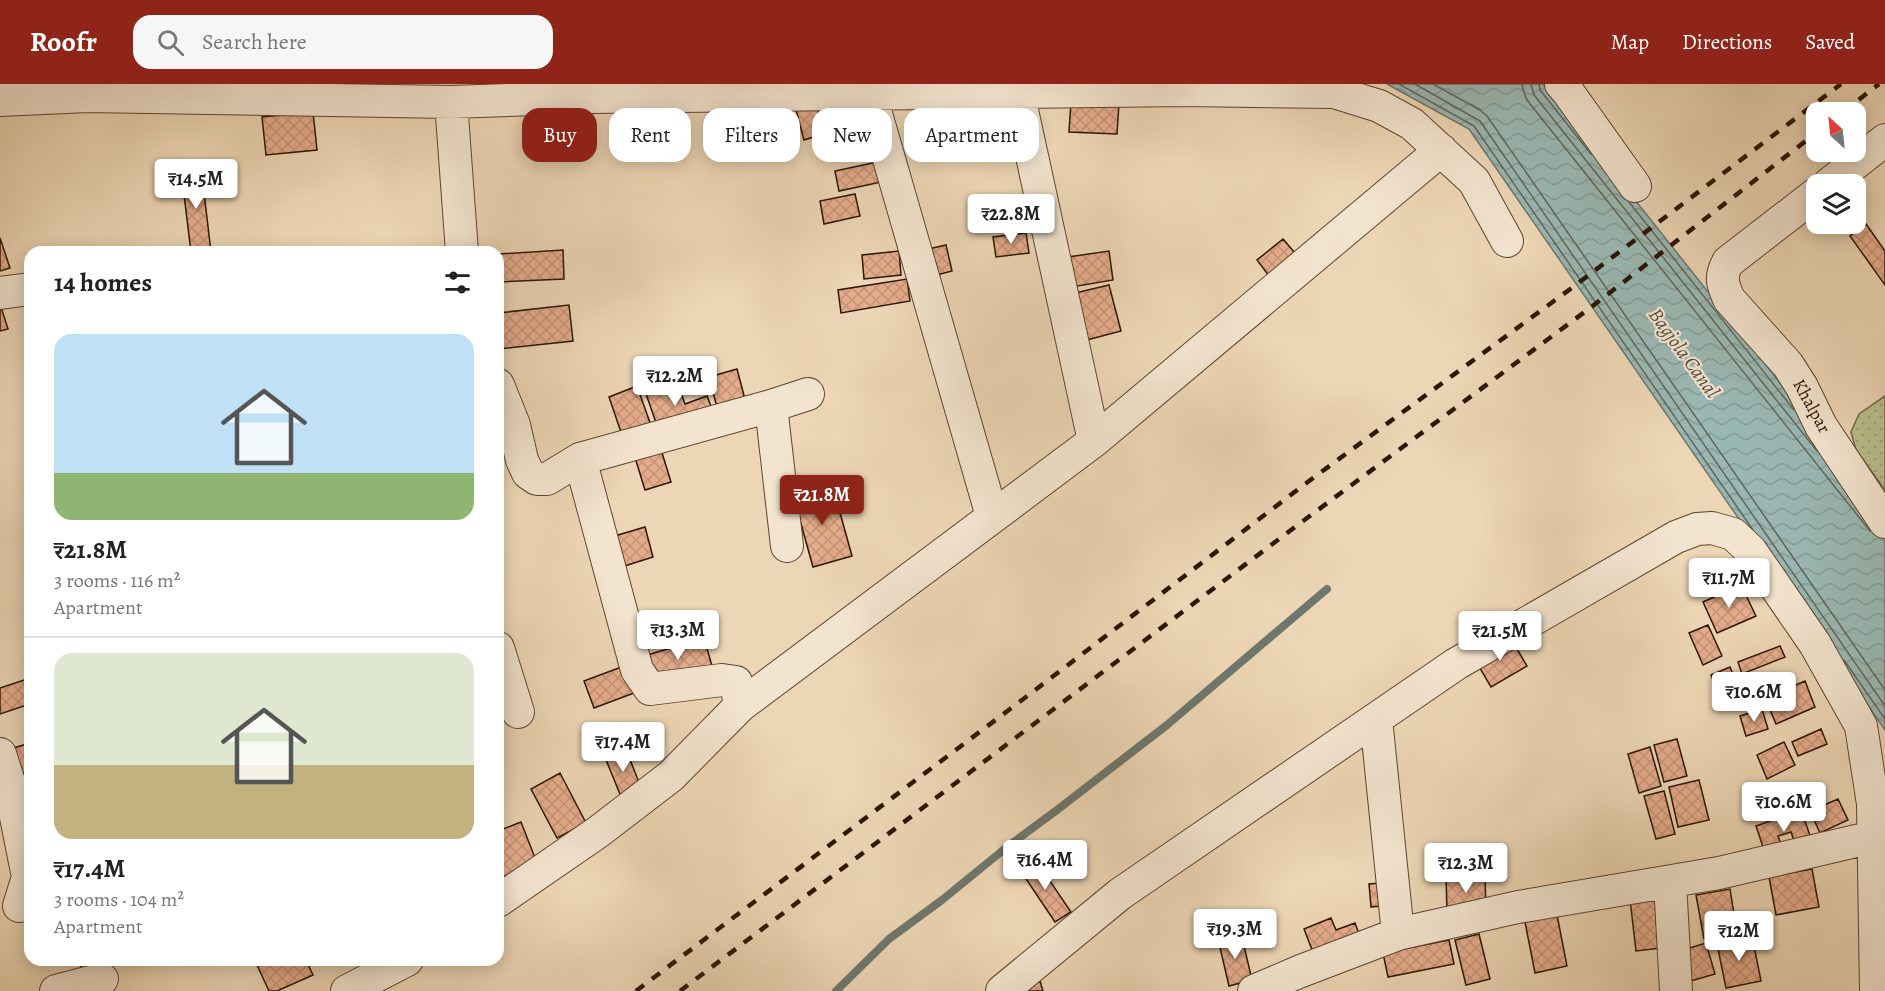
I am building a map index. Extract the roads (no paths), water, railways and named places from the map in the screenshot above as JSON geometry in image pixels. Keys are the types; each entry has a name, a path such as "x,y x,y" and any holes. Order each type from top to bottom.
{"street":[{"path":"1561,84 1635,186"},
{"path":"0,100 88,96 451,102 594,90 870,93 1185,90 1334,92 1378,106 1412,124 1474,180 1507,241"},
{"path":"1018,92 1094,441"},
{"path":"870,93 992,516"},
{"path":"451,102 462,246"},
{"path":"1842,174 1885,140"},
{"path":"504,897 598,832 671,776 740,706 1094,441 1441,150"},
{"name":"Khalpar","path":"1806,202 1728,262 1722,274 1723,287 1729,299 1788,365 1802,387 1821,426 1885,522"},
{"path":"0,293 24,290"},
{"path":"504,400 528,473 537,479 547,479 580,459 808,394"},
{"path":"771,406 787,546"},
{"path":"580,459 637,670 650,689 722,680 736,682 740,706"},
{"path":"1002,991 1120,894 1456,664 1676,537 1697,529 1712,528 1733,534 1751,551 1815,644 1861,726 1873,804 1876,991"},
{"path":"504,667 518,712"},
{"path":"1376,719 1398,934"},
{"path":"0,754 9,782 24,857"},
{"path":"1254,991 1398,934 1518,907 1719,873 1874,837"},
{"path":"1670,882 1676,991"},
{"path":"16,908 24,887"},
{"path":"347,991 393,966"},
{"path":"56,991 102,978"}],"water":[{"name":"Bagjola Canal","path":"1387,84 1543,84 1885,515 1885,730 1469,129"}],"waterway":[{"path":"836,991 889,939 1167,725 1327,589"}],"railway":[{"path":"636,991 1309,481 1573,287 1841,84"},
{"path":"1856,102 1879,84"},
{"path":"680,991 1299,524 1590,308 1806,141"}]}
